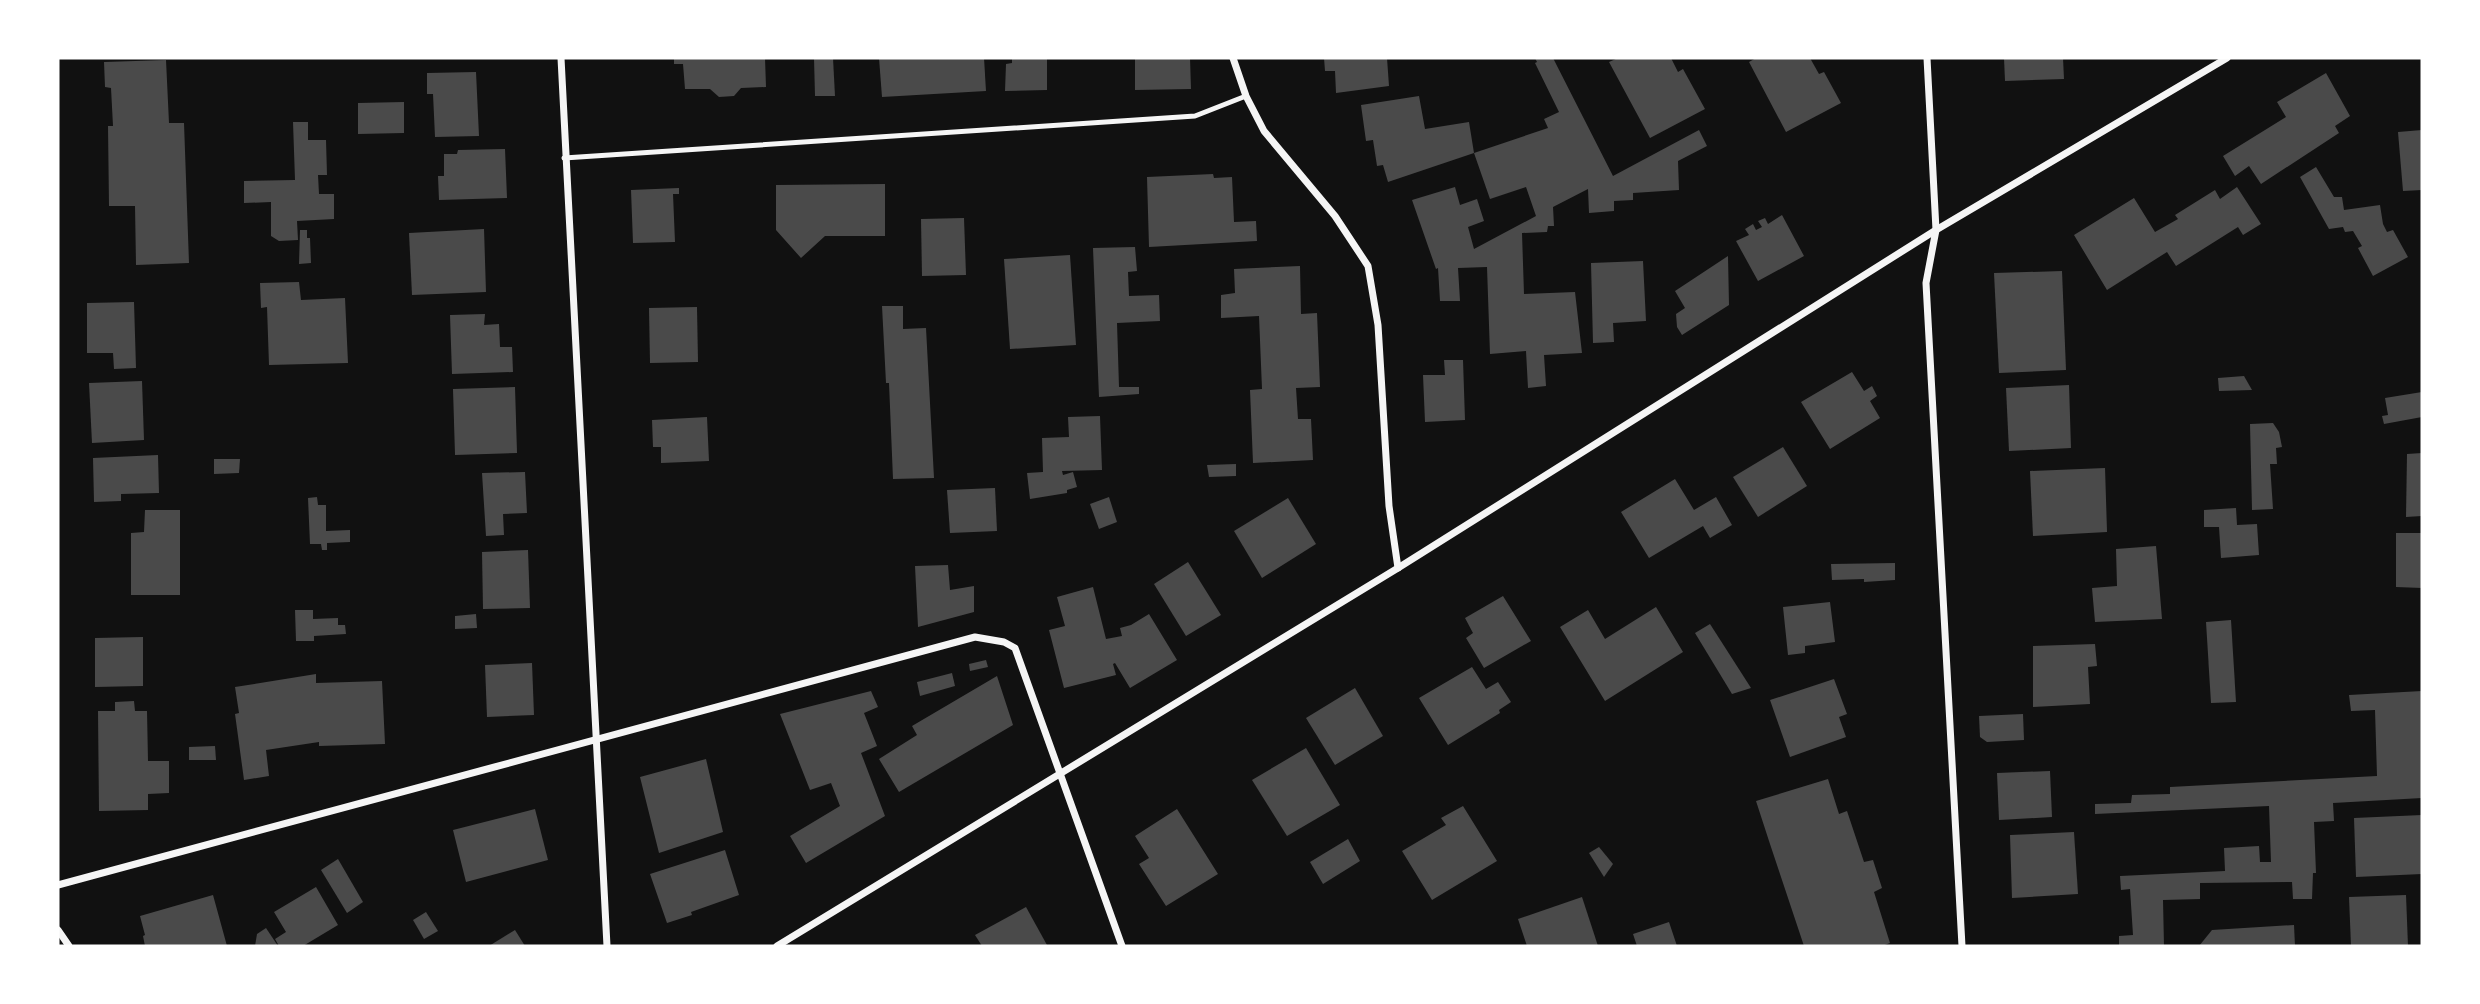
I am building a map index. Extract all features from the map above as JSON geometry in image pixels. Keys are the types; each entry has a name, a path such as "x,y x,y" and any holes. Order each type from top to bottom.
{"street":[{"path":"561,58 564,158 607,946"},
{"path":"1233,58 1246,96 1264,131 1335,216 1368,266 1378,325 1389,506 1398,568"},
{"path":"1927,58 1936,230 1926,284 1962,946"},
{"path":"777,946 1398,568 1936,230 2227,58"},
{"path":"58,885 975,637 1004,642 1016,648 1122,946"},
{"path":"58,930 69,946"}],"lane":[{"path":"564,158 1195,116 1246,96"}],"building":[{"path":"674,58 765,58 766,87 741,88 734,96 719,97 710,89 685,89 683,64 674,64"},
{"path":"814,58 833,58 835,96 815,96"},
{"path":"879,58 984,58 986,91 882,97"},
{"path":"1012,58 1047,58 1047,90 1005,91 1006,64 1012,63"},
{"path":"1135,58 1190,58 1191,89 1135,90"},
{"path":"1324,58 1387,58 1389,86 1336,93 1335,71 1325,71"},
{"path":"1535,58 1553,58 1613,176 1699,130 1707,146 1678,161 1679,190 1633,193 1633,200 1614,201 1614,211 1589,213 1588,189 1553,207 1554,226 1548,226 1547,232 1522,233 1524,294 1575,292 1582,353 1544,355 1546,386 1528,388 1526,351 1490,354 1487,267 1458,268 1460,301 1440,301 1438,268 1436,269 1412,200 1455,187 1460,205 1477,199 1484,221 1468,227 1474,249 1536,216 1526,187 1490,199 1474,153 1548,128 1544,119 1559,112"},
{"path":"1618,58 1671,58 1678,72 1683,69 1705,109 1650,138 1609,62"},
{"path":"1756,58 1810,58 1819,74 1824,72 1841,103 1786,132 1749,62"},
{"path":"2004,58 2063,58 2064,79 2005,81"},
{"path":"166,60 169,123 184,123 189,263 136,265 135,206 109,206 108,126 113,126 111,88 105,87 104,62"},
{"path":"476,72 479,136 435,137 433,94 427,94 427,73"},
{"path":"2326,73 2350,116 2335,126 2339,133 2261,184 2249,166 2235,176 2223,156 2286,117 2277,102"},
{"path":"1419,96 1425,129 1469,122 1474,153 1388,182 1383,165 1377,166 1373,140 1366,141 1361,105"},
{"path":"404,102 404,133 358,134 358,103"},
{"path":"293,122 308,122 308,140 326,140 327,175 318,175 319,194 334,194 334,219 297,221 298,240 279,241 271,236 271,202 244,203 244,181 295,180"},
{"path":"2422,130 2422,190 2403,191 2398,132"},
{"path":"505,149 507,198 439,200 438,176 444,176 444,154 457,154 458,150"},
{"path":"2316,167 2334,197 2342,197 2344,210 2380,205 2387,232 2393,230 2408,257 2373,276 2358,248 2362,246 2353,231 2345,232 2343,227 2329,229 2300,177"},
{"path":"1213,174 1214,178 1232,177 1234,222 1256,221 1257,241 1149,247 1147,177"},
{"path":"885,184 885,236 825,236 801,258 776,230 776,185"},
{"path":"2237,187 2261,224 2243,235 2238,227 2176,266 2167,252 2107,290 2074,235 2134,198 2155,232 2178,219 2175,215 2215,190 2220,199"},
{"path":"679,188 679,194 673,194 675,242 633,243 631,190"},
{"path":"1782,215 1804,256 1758,281 1736,241 1749,235 1745,229 1753,224 1756,230 1762,227 1758,221 1765,218 1768,224"},
{"path":"964,218 966,275 922,276 921,219"},
{"path":"484,229 486,292 412,295 409,233"},
{"path":"300,230 307,230 307,238 310,238 311,263 299,264"},
{"path":"1135,247 1137,271 1128,272 1129,296 1159,295 1160,321 1117,323 1119,387 1139,387 1139,394 1099,397 1093,248"},
{"path":"1070,255 1076,345 1010,349 1004,259"},
{"path":"1728,256 1729,305 1682,335 1677,327 1676,314 1685,308 1675,291"},
{"path":"1643,261 1646,321 1613,323 1614,342 1593,343 1591,263"},
{"path":"1300,266 1301,314 1317,313 1320,387 1296,388 1298,419 1311,419 1313,460 1253,463 1250,390 1262,389 1259,316 1221,318 1221,295 1235,293 1234,269"},
{"path":"2062,271 2066,370 1999,373 1994,273"},
{"path":"299,282 301,300 345,298 348,363 269,365 267,307 261,308 260,283"},
{"path":"134,302 136,368 114,369 113,353 87,353 87,303"},
{"path":"882,306 903,306 903,329 926,328 934,478 893,479"},
{"path":"697,307 698,362 650,363 649,308"},
{"path":"485,314 484,325 499,324 500,347 512,347 513,372 452,374 450,315"},
{"path":"1444,360 1463,360 1465,420 1425,422 1423,375 1445,375"},
{"path":"1852,372 1864,391 1872,386 1877,396 1870,401 1880,418 1830,449 1801,402"},
{"path":"2244,376 2252,390 2219,391 2218,378"},
{"path":"142,381 144,440 92,443 89,383"},
{"path":"2069,385 2071,448 2009,451 2006,388"},
{"path":"515,387 517,453 455,455 453,389"},
{"path":"2422,392 2422,417 2384,424 2382,416 2388,415 2385,398"},
{"path":"1100,416 1102,470 1062,471 1063,475 1073,472 1077,487 1067,490 1067,493 1030,499 1027,473 1043,472 1042,438 1069,437 1068,417"},
{"path":"707,417 709,461 661,463 661,447 653,447 652,420"},
{"path":"2273,423 2279,432 2282,447 2276,448 2277,464 2270,464 2273,509 2252,510 2250,424"},
{"path":"1783,447 1807,486 1758,517 1733,477"},
{"path":"2422,453 2422,516 2406,517 2407,454"},
{"path":"158,455 159,493 121,494 121,501 94,502 93,458"},
{"path":"214,459 240,459 239,473 214,474"},
{"path":"1236,464 1236,476 1209,477 1207,465"},
{"path":"2105,468 2107,532 2033,536 2030,471"},
{"path":"525,472 527,513 503,514 504,535 486,536 482,473"},
{"path":"1675,479 1694,510 1716,497 1732,525 1710,538 1703,526 1649,558 1621,512"},
{"path":"995,488 997,531 950,533 947,490"},
{"path":"317,497 318,505 326,505 326,531 350,530 350,542 327,543 327,550 322,550 321,544 310,544 308,498"},
{"path":"1109,497 1117,522 1099,529 1090,504"},
{"path":"1288,498 1316,544 1262,578 1234,531"},
{"path":"2236,508 2237,525 2257,524 2259,555 2221,558 2219,527 2204,527 2204,510"},
{"path":"145,510 180,510 180,595 131,595 131,533 144,532"},
{"path":"2396,533 2422,533 2422,588 2396,587"},
{"path":"2156,546 2162,619 2095,622 2092,588 2117,586 2116,549"},
{"path":"528,550 530,608 483,609 482,552"},
{"path":"1188,562 1221,615 1186,636 1154,584"},
{"path":"1895,563 1895,580 1832,580 1831,564"},
{"path":"948,565 950,590 974,586 974,612 918,627 915,566"},
{"path":"1093,587 1106,639 1122,636 1120,628 1149,614 1177,660 1130,688 1115,663 1116,675 1064,688 1049,630 1065,626 1057,597"},
{"path":"1503,596 1531,641 1484,668 1466,638 1473,633 1465,618"},
{"path":"1830,602 1835,642 1805,646 1805,653 1788,655 1783,607"},
{"path":"1656,607 1683,652 1605,701 1560,627 1588,610 1605,639"},
{"path":"295,610 313,610 313,619 338,618 338,625 345,625 346,634 314,636 314,641 296,641"},
{"path":"476,614 477,628 455,629 455,616"},
{"path":"2231,620 2236,702 2211,703 2206,622"},
{"path":"1710,624 1751,688 1732,694 1695,633"},
{"path":"143,637 143,686 95,687 95,638"},
{"path":"2095,644 2097,666 2088,667 2090,704 2033,707 2033,646"},
{"path":"986,660 988,667 970,671 969,664"},
{"path":"532,663 534,715 487,717 485,665"},
{"path":"1472,667 1486,689 1498,682 1511,702 1499,710 1500,713 1448,745 1419,698"},
{"path":"952,673 955,686 920,696 917,682"},
{"path":"316,674 316,683 382,681 385,744 319,746 319,742 266,750 269,776 244,780 235,714 239,713 235,687"},
{"path":"997,676 1013,725 899,792 879,759 917,735 912,726"},
{"path":"1834,679 1847,714 1839,717 1846,737 1790,757 1770,700"},
{"path":"1355,688 1383,736 1335,765 1306,718"},
{"path":"871,691 878,707 864,713 877,746 861,753 885,816 806,863 790,836 840,806 831,783 810,790 780,714"},
{"path":"2422,691 2422,798 2333,803 2334,821 2314,822 2316,873 2313,873 2312,899 2293,899 2292,882 2200,883 2200,899 2163,900 2164,946 2119,946 2119,936 2133,935 2130,889 2121,890 2120,876 2225,871 2224,848 2259,846 2260,862 2271,862 2269,806 2095,814 2095,804 2131,803 2132,795 2170,794 2170,787 2377,776 2375,710 2351,711 2349,695"},
{"path":"134,701 135,711 147,711 148,761 169,761 169,793 148,794 148,810 99,811 98,711 115,711 115,702"},
{"path":"2023,714 2024,740 1987,742 1980,737 1979,716"},
{"path":"215,746 216,760 189,760 189,747"},
{"path":"1306,748 1340,805 1287,836 1252,780"},
{"path":"706,759 723,832 659,853 640,777"},
{"path":"2050,771 2052,817 1999,820 1997,773"},
{"path":"1828,779 1839,814 1847,811 1864,862 1873,860 1882,888 1874,892 1890,943 1882,946 1804,946 1756,801"},
{"path":"1463,806 1497,861 1432,900 1402,851 1446,825 1441,818"},
{"path":"535,809 548,860 466,882 453,830"},
{"path":"1177,809 1218,874 1166,906 1139,864 1149,858 1135,836"},
{"path":"2422,815 2422,874 2356,877 2354,818"},
{"path":"2074,832 2078,894 2012,898 2010,835"},
{"path":"1348,839 1360,861 1323,884 1310,862"},
{"path":"1599,847 1613,864 1604,877 1589,853"},
{"path":"725,850 739,895 667,923 650,874"},
{"path":"338,859 363,902 347,913 321,870"},
{"path":"316,887 338,925 303,946 279,946 275,939 286,932 274,912"},
{"path":"213,895 227,946 145,946 140,916"},
{"path":"2406,895 2408,946 2351,946 2349,897"},
{"path":"1582,897 1598,946 1527,946 1518,919"},
{"path":"1026,907 1047,945 982,946 975,935"},
{"path":"426,912 438,931 424,939 413,920"},
{"path":"1669,922 1677,946 1637,946 1633,934"},
{"path":"2294,925 2295,946 2199,946 2212,930"},
{"path":"266,928 278,946 255,946 257,934"},
{"path":"515,930 525,946 489,946"}]}
